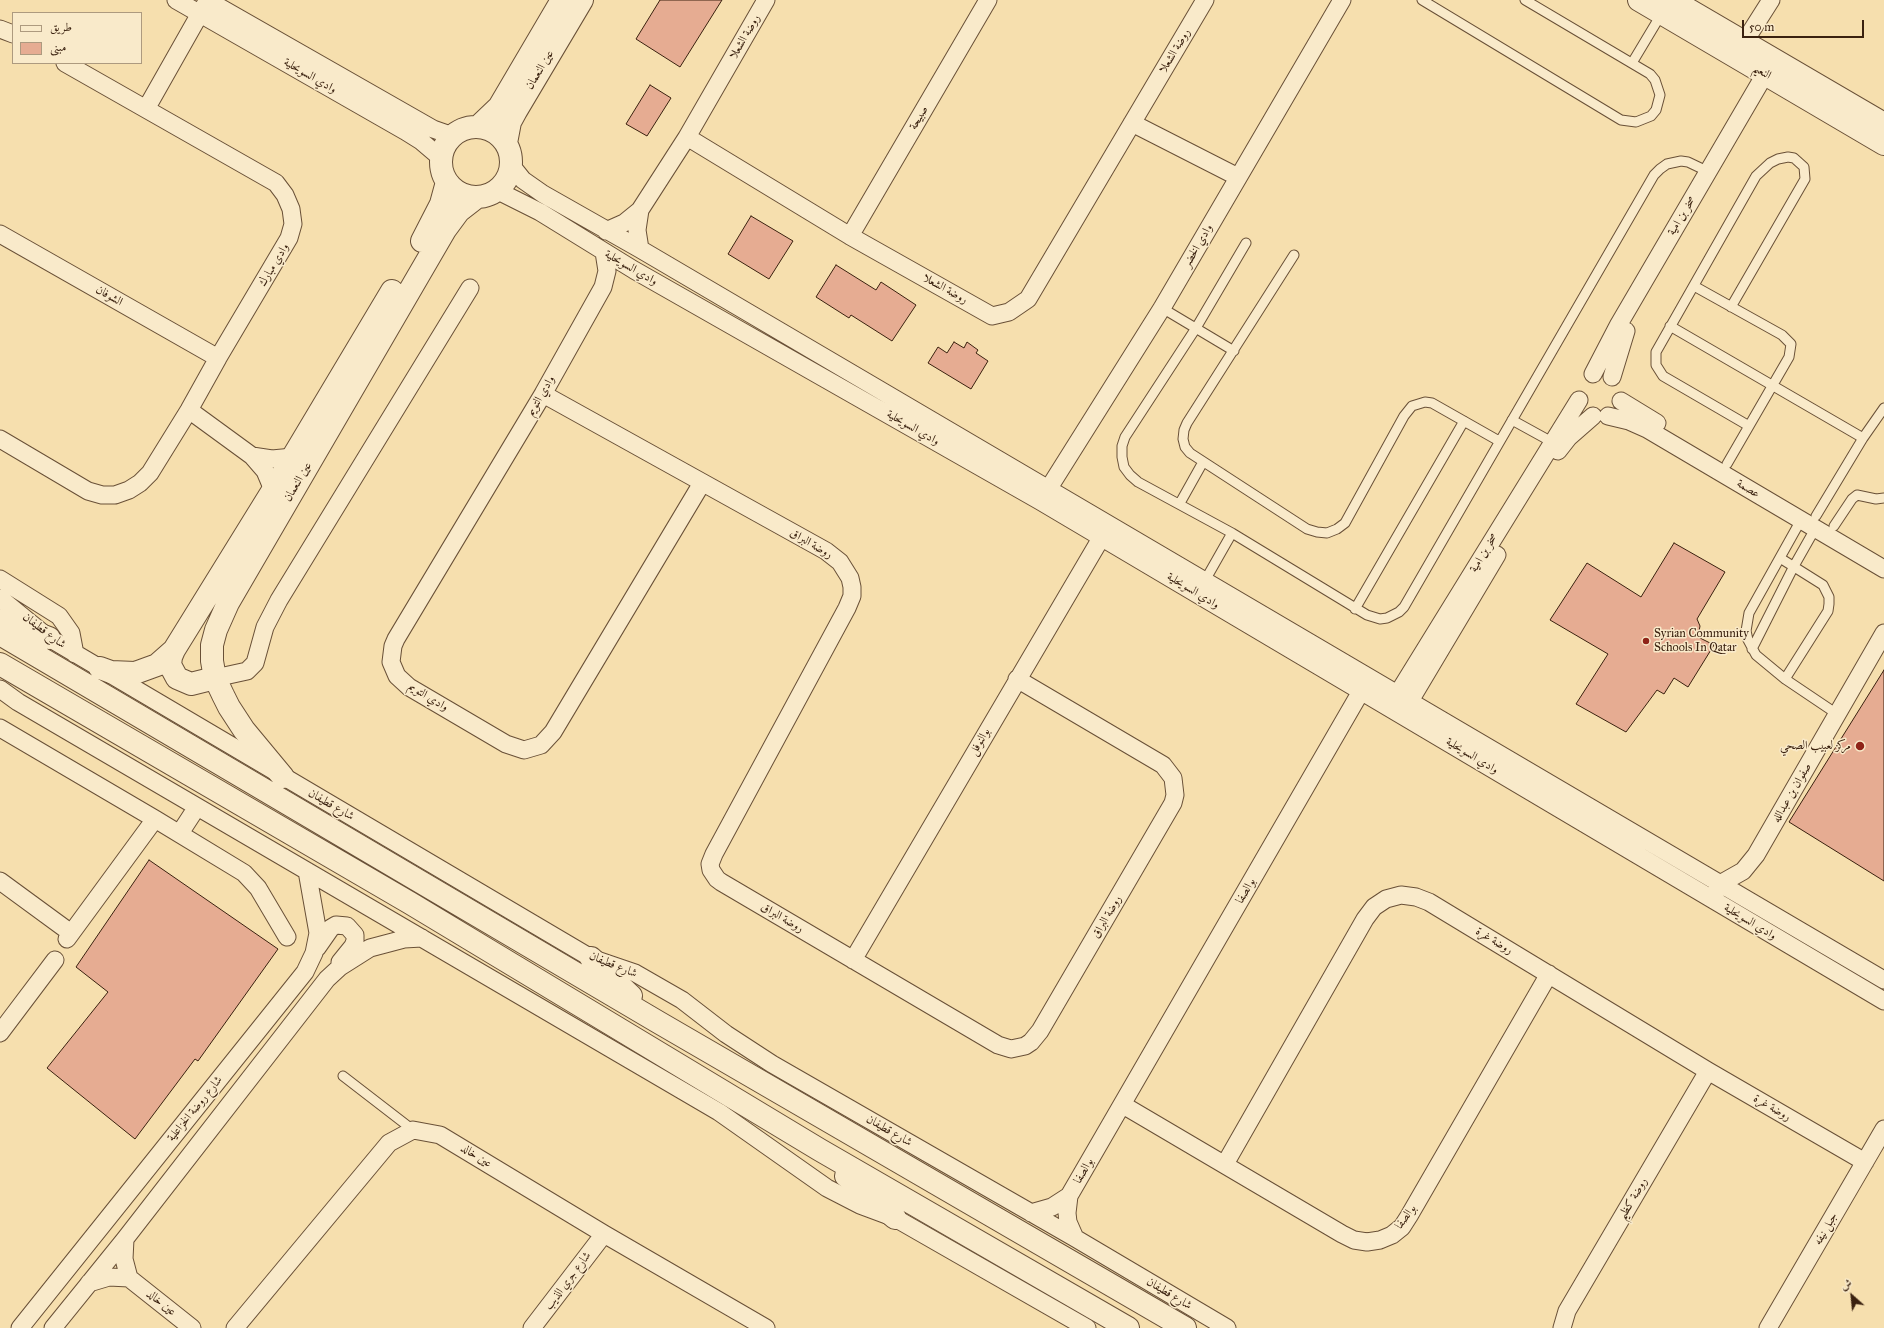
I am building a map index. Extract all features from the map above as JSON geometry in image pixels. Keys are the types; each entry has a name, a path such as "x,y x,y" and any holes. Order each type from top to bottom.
{"street":[{"name":"وادي السويحلية","path":"176,0 205,5 432,129 452,136"},
{"name":"عين النعمان","path":"478,127 499,107 562,0"},
{"name":"عين النعمان","path":"506,143 510,122 582,0"},
{"name":"روضة الشعلا","path":"606,231 624,223 640,210 687,137 766,0"},
{"name":"صبيحة","path":"850,236 988,0"},
{"name":"روضة الشعلا","path":"687,137 850,236 992,316 1009,312 1028,299 1205,0"},
{"name":"وادي الخضر","path":"1044,495 1162,308 1342,0"},
{"name":"النعيم","path":"1639,0 1667,6 1774,69 1884,144"},
{"path":"1740,49 1771,0"},
{"name":"وادي السويحلية","path":"205,5 406,131 421,141 441,158"},
{"path":"146,109 205,5"},
{"path":"0,29 12,34"},
{"name":"وادي مبارك","path":"0,439 88,491 102,495 115,494 129,490 140,483 150,473 190,410 218,358 289,238 293,224 291,208 285,195 276,184 67,64"},
{"name":"النعيم","path":"1774,69 1884,124"},
{"name":"صخر بن امية","path":"1593,374 1619,324 1708,172 1774,69"},
{"name":"صخر بن امية","path":"1612,377 1626,331 1774,69"},
{"path":"1132,123 1238,177"},
{"path":"478,127 497,133 506,143 509,150 511,166 506,179 487,193 466,195 455,190 447,182 441,166 441,158 447,142 452,136 460,130 478,127"},
{"name":"وادي السويحلية","path":"511,166 523,180 532,187 606,231 640,249 1044,495 1400,704 1720,884 1884,980"},
{"name":"عين النعمان","path":"100,668 111,672 135,673 157,665 174,650 274,490 433,221 441,204 447,182"},
{"name":"وادي السويحلية","path":"487,193 540,212 634,270 1044,495"},
{"name":"عين النعمان","path":"283,777 236,719 215,678 212,661 212,645 216,630 228,603 445,230 460,211 487,193"},
{"name":"روضة الشعلا","path":"640,210 637,230 640,249"},
{"name":"الشوفان","path":"0,234 218,358"},
{"name":"وادي التويم","path":"604,252 607,271 603,287 542,394 396,639 391,654 394,670 402,682 506,744 524,750 541,745 548,739 702,483"},
{"name":"وادي التويم","path":"603,287 617,277 634,270"},
{"path":"174,650 170,665 177,678 191,684 247,671 255,663 265,627 275,606 470,288"},
{"path":"1600,373 1612,377 1621,387 1622,401 1614,412 1600,416 1584,410 1579,400 1580,388 1583,382 1593,374 1600,373"},
{"name":"روضة البراق","path":"542,394 834,556 840,562 850,578 852,596 847,608 714,854 710,864 713,875 721,882 1004,1048 1012,1049 1025,1046 1031,1042 1040,1031 1173,803 1176,795 1175,787 1169,771 1160,763 1017,679"},
{"name":"صخر بن امية","path":"1400,704 1552,442 1579,400"},
{"name":"عصمة","path":"1622,401 1727,464 1811,522 1884,569"},
{"path":"190,410 252,456 265,471 274,490"},
{"name":"صخر بن امية","path":"1400,704 1553,460 1569,437 1600,416"},
{"name":"عصمة","path":"1600,416 1629,421 1647,429 1811,522 1834,526 1884,555"},
{"path":"252,456 272,459 293,457"},
{"name":"بوالنوفل","path":"853,960 1017,679 1106,531"},
{"path":"0,579 58,616 71,633 75,654"},
{"name":"شارع قطيفان","path":"0,598 49,638 75,654 591,958 635,973 682,1000 726,1034 772,1064 1075,1238 1227,1328"},
{"path":"0,620 49,638"},
{"name":"صفوان بن عبدالله","path":"1711,899 1720,884 1743,870 1756,855 1884,633"},
{"name":"شارع قطيفان","path":"0,634 658,1022 1185,1328"},
{"path":"0,664 410,903 820,1150 1128,1328"},
{"name":"بوالصفا","path":"1075,1238 1067,1217 1070,1196 1366,684"},
{"path":"0,689 18,702 719,1112 827,1188 860,1206 895,1218"},
{"name":"وادي السويحلية","path":"1400,704 1711,899 1884,1001"},
{"path":"0,728 235,866 258,888 287,936"},
{"path":"180,833 197,807"},
{"path":"0,881 69,936 155,818"},
{"name":"شارع روضة الخزاعلية","path":"20,1328 305,972 314,953 318,938 318,923 307,871"},
{"name":"روضة غرة","path":"1225,1164 1365,919 1374,907 1386,899 1401,895 1416,897 1429,902 1708,1071 1865,1162"},
{"path":"314,953 331,928 342,924 352,930 355,935 353,946 327,979"},
{"name":"شارع روضة الخزاعلية","path":"53,1328 125,1240 327,979 344,963 370,948 398,940 422,938"},
{"path":"591,958 658,1022"},
{"path":"0,1033 55,960"},
{"name":"بوالصفا","path":"1123,1105 1354,1240 1366,1242 1380,1240 1392,1235 1402,1227 1550,974"},
{"name":"روضة كظيم","path":"1562,1328 1567,1311 1708,1071"},
{"name":"جبل نيفه","path":"1768,1328 1884,1129"},
{"path":"235,1328 389,1143 413,1130"},
{"name":"عين خالد","path":"413,1130 440,1134 604,1234 766,1328"},
{"path":"820,1150 845,1176 895,1218 1087,1328"},
{"name":"بوالصفا","path":"1031,1213 1052,1207 1070,1196"},
{"name":"شارع جري الذيب","path":"532,1328 604,1234"},
{"path":"89,1283 109,1277 129,1278 124,1259 125,1240"},
{"name":"عين خالد","path":"129,1278 192,1328"}],"lane":[{"path":"1422,0 1621,120 1636,122 1644,120 1656,110 1660,94 1656,80 1650,74 1525,0"},
{"path":"1632,63 1667,6"},
{"path":"1731,307 1805,179 1804,167 1794,158 1788,157 1778,159 1766,166 1756,176 1656,352 1656,365 1664,376 1749,426"},
{"path":"1246,244 1196,328 1125,437 1122,446 1124,466 1130,475 1138,482 1180,503 1232,533 1367,616 1380,619 1393,616 1404,607 1654,175 1667,164 1681,161 1688,162 1708,172"},
{"path":"1294,255 1184,430 1183,439 1185,447 1190,453 1307,528 1317,532 1327,532 1337,529 1346,523 1404,416 1412,406 1425,402 1432,403 1499,441"},
{"path":"1694,286 1789,340 1790,353 1727,464"},
{"path":"1162,308 1234,351"},
{"path":"1670,326 1863,438"},
{"path":"1837,714 1785,679 1756,655 1752,649 1746,631 1749,613 1780,558 1811,522 1863,438 1884,408"},
{"path":"1512,420 1552,442"},
{"path":"1356,609 1464,421"},
{"path":"1180,503 1203,462"},
{"path":"1834,526 1852,499 1857,495 1876,499 1884,498"},
{"path":"1752,649 1794,566 1811,522"},
{"path":"1201,587 1232,533"},
{"path":"1780,558 1823,585 1827,591 1829,604 1828,611 1785,679"},
{"path":"343,1076 413,1130"}],"building":[{"path":"660,0 722,0 680,67 636,39"},
{"path":"650,85 671,98 647,136 626,124"},
{"path":"751,216 793,241 769,279 728,254"},
{"path":"836,265 876,290 881,282 916,305 892,341 851,315 849,318 816,297"},
{"path":"954,342 964,348 967,342 978,350 976,353 988,361 971,389 928,363 938,347 947,353"},
{"name":"Syrian Community Schools In Qatar","path":"1674,543 1725,572 1697,619 1700,626 1698,637 1714,645 1688,687 1674,678 1664,694 1657,690 1626,732 1576,704 1608,654 1550,620 1587,563 1641,597"},
{"name":"مركز لعبيب الصحي","path":"1884,670 1884,881 1789,822"},
{"path":"149,860 278,949 198,1061 195,1059 135,1139 47,1068 108,992 76,967"}],"place":[{"name":"Syrian Community Schools In Qatar","path":"1646,641"},
{"name":"مركز لعبيب الصحي","path":"1860,746"}]}
